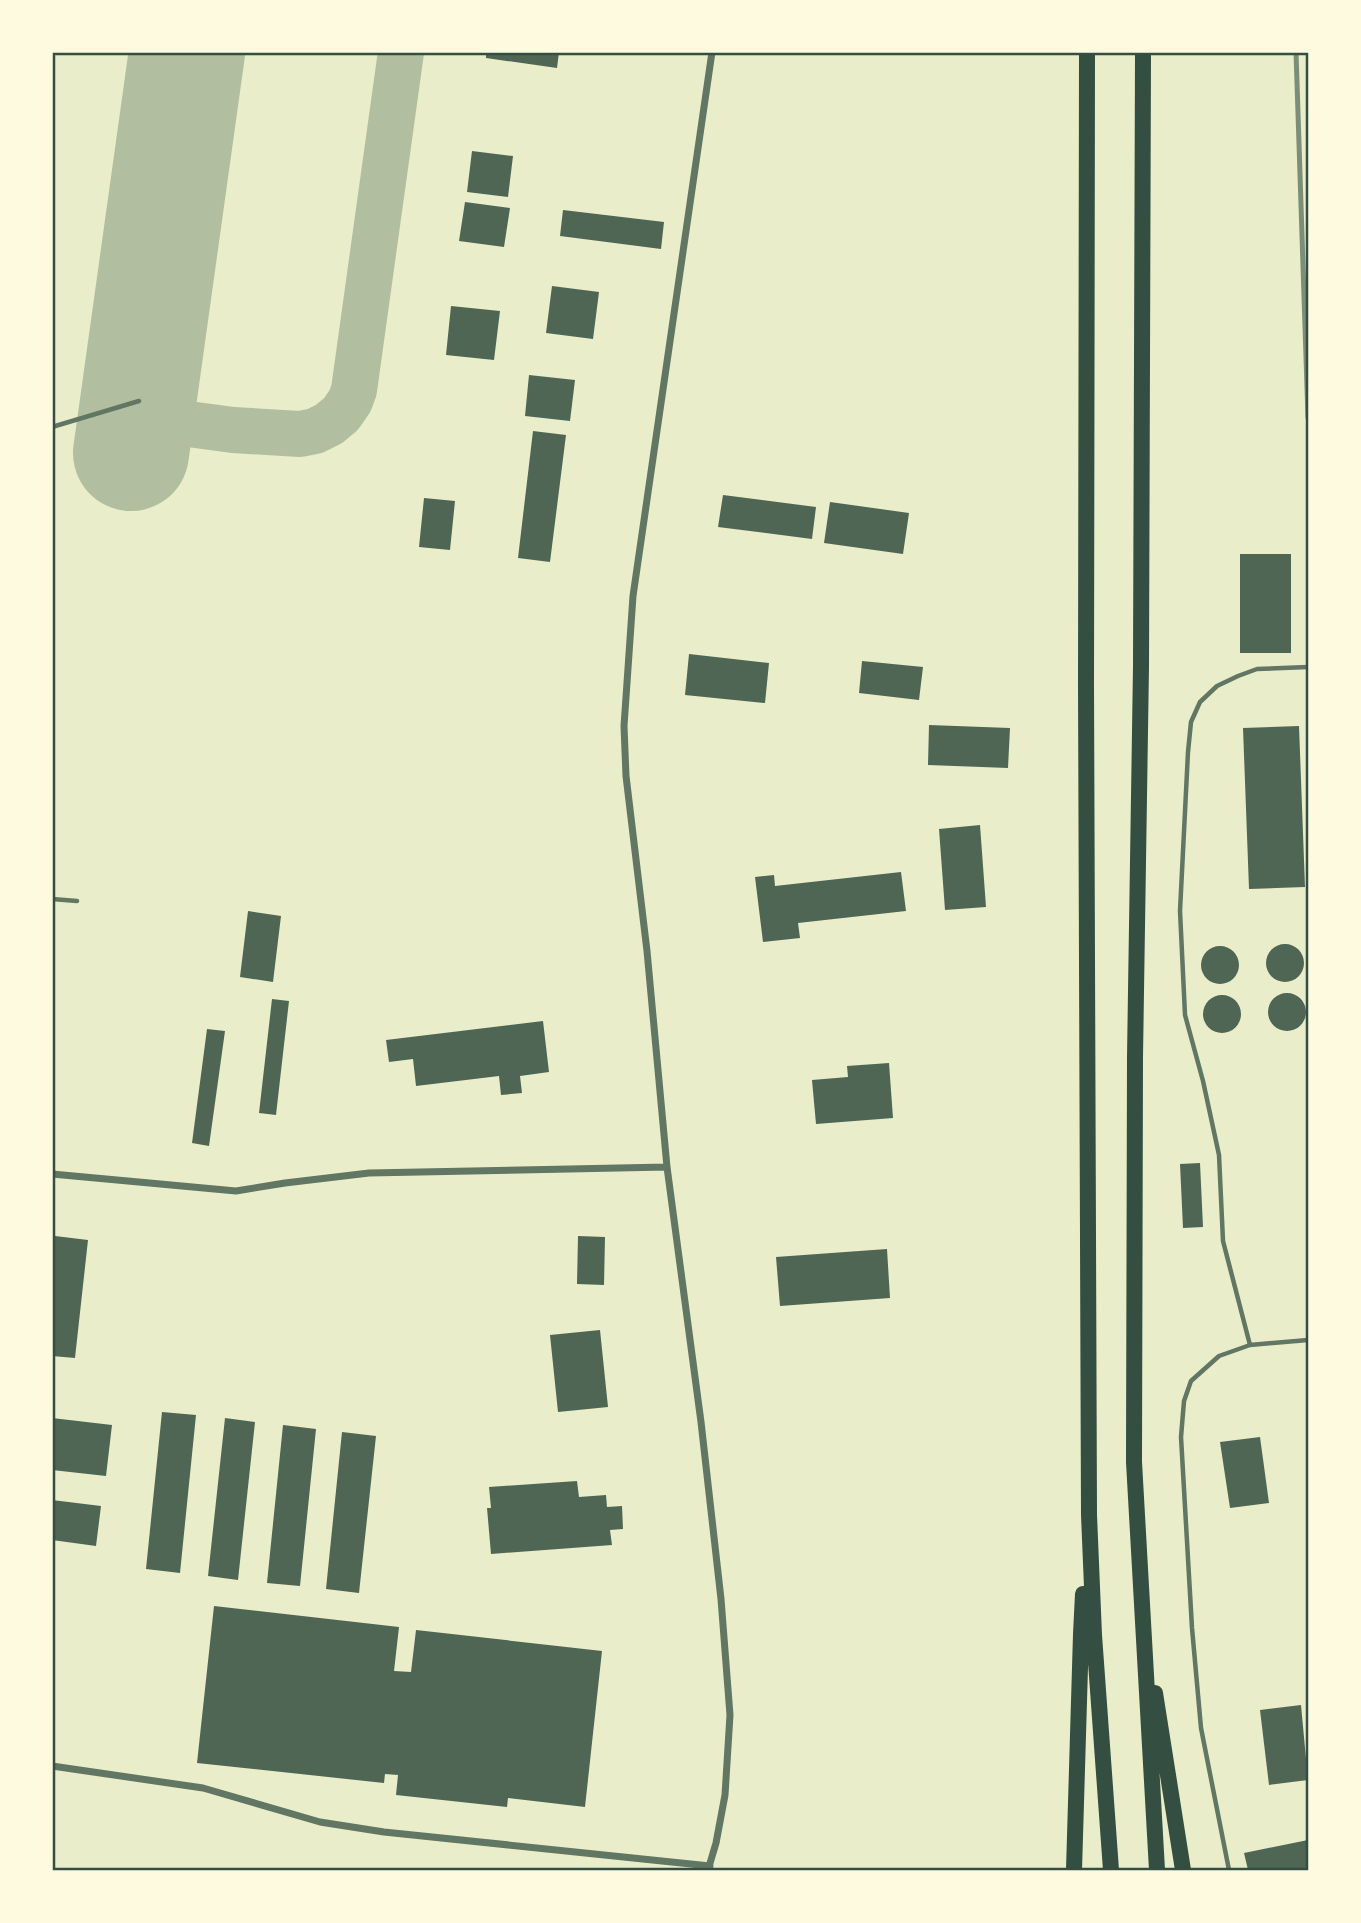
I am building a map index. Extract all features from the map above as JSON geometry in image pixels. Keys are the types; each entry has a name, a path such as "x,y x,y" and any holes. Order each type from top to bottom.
{"highway":[{"path":"1087,52 1089,1515 1094,1635 1111,1871"},
{"path":"1143,52 1141,653 1135,1057 1135,1462 1157,1871"},
{"path":"1074,1871 1081,1634 1089,1515"},
{"path":"1143,1618 1183,1871"}],"street":[{"path":"52,1766 203,1788 320,1822 384,1832 709,1868 725,1795 730,1715 721,1599 704,1449 667,1167 647,951 627,789 624,726 634,596 712,52"},
{"path":"52,1174 236,1191 285,1182 369,1173 667,1167"}],"lane":[{"path":"52,427 139,401"},
{"path":"1250,1345 1223,1241 1219,1155 1185,1016 1180,911 1190,732 1191,722 1200,702 1217,686 1257,669 1308,667"},
{"path":"52,899 77,901"},
{"path":"1229,1871 1201,1728 1192,1628 1181,1437 1184,1401 1191,1381 1219,1356 1250,1345 1308,1340"}],"building":[{"path":"486,52 559,52 557,68 486,58"},
{"path":"472,151 513,156 508,197 467,192"},
{"path":"465,202 510,208 504,247 459,241"},
{"path":"563,210 664,222 661,249 560,236"},
{"path":"552,286 599,292 593,339 546,333"},
{"path":"451,306 500,311 494,360 446,355"},
{"path":"529,375 575,380 570,421 525,416"},
{"path":"533,431 566,435 550,562 518,558"},
{"path":"723,495 816,507 812,539 718,527"},
{"path":"424,498 455,501 450,550 419,547"},
{"path":"830,502 909,513 903,554 824,543"},
{"path":"1240,554 1291,554 1291,653 1240,653"},
{"path":"689,654 769,663 765,703 685,695"},
{"path":"862,661 923,667 919,700 859,693"},
{"path":"929,725 1010,728 1008,768 928,765"},
{"path":"1299,726 1305,887 1249,889 1243,728"},
{"path":"980,825 986,907 945,910 939,829"},
{"path":"901,872 906,911 798,923 800,938 763,942 755,877 774,875 775,886"},
{"path":"248,911 281,916 273,982 240,977"},
{"path":"1285,944 1299,949 1304,963 1299,977 1285,982 1271,977 1266,963 1271,949"},
{"path":"1220,946 1234,951 1239,965 1234,979 1220,984 1206,979 1201,965 1206,951"},
{"path":"1287,993 1301,998 1306,1012 1301,1026 1287,1031 1273,1026 1268,1012 1273,998"},
{"path":"1222,995 1236,1000 1241,1014 1236,1028 1222,1033 1208,1028 1203,1014 1208,1000"},
{"path":"272,999 289,1001 276,1115 259,1113"},
{"path":"543,1021 549,1072 520,1076 522,1093 501,1095 499,1076 416,1086 413,1059 389,1062 386,1040"},
{"path":"207,1029 225,1031 209,1146 192,1143"},
{"path":"889,1063 893,1118 816,1124 812,1080 848,1077 847,1066"},
{"path":"1200,1163 1203,1227 1183,1228 1180,1164"},
{"path":"55,1236 88,1240 75,1358 52,1356 52,1260"},
{"path":"578,1236 605,1237 604,1285 577,1284"},
{"path":"887,1249 890,1298 780,1306 776,1257"},
{"path":"600,1330 608,1407 558,1412 550,1335"},
{"path":"162,1412 196,1415 180,1573 146,1569"},
{"path":"52,1418 112,1425 106,1476 52,1470"},
{"path":"225,1418 255,1422 238,1580 208,1576"},
{"path":"283,1425 316,1429 300,1586 267,1583"},
{"path":"342,1432 376,1436 359,1593 326,1589"},
{"path":"1260,1437 1269,1503 1230,1508 1220,1442"},
{"path":"577,1481 579,1497 606,1495 607,1507 622,1506 623,1529 610,1530 612,1545 491,1554 487,1508 491,1508 489,1487"},
{"path":"52,1500 101,1506 96,1546 52,1540"},
{"path":"214,1606 399,1627 394,1671 411,1672 416,1630 602,1651 585,1807 508,1798 507,1807 396,1795 398,1775 385,1774 384,1783 197,1763"},
{"path":"1301,1705 1308,1780 1269,1785 1260,1710"},
{"path":"1308,1840 1308,1870 1248,1870 1244,1853"}],"taxiway":[{"path":"141,386 145,402 166,421 233,430 300,434 315,431 341,414 354,390 401,52"}],"runway":[{"path":"131,453 187,52"}],"railway":[{"path":"1296,52 1308,418"}]}
